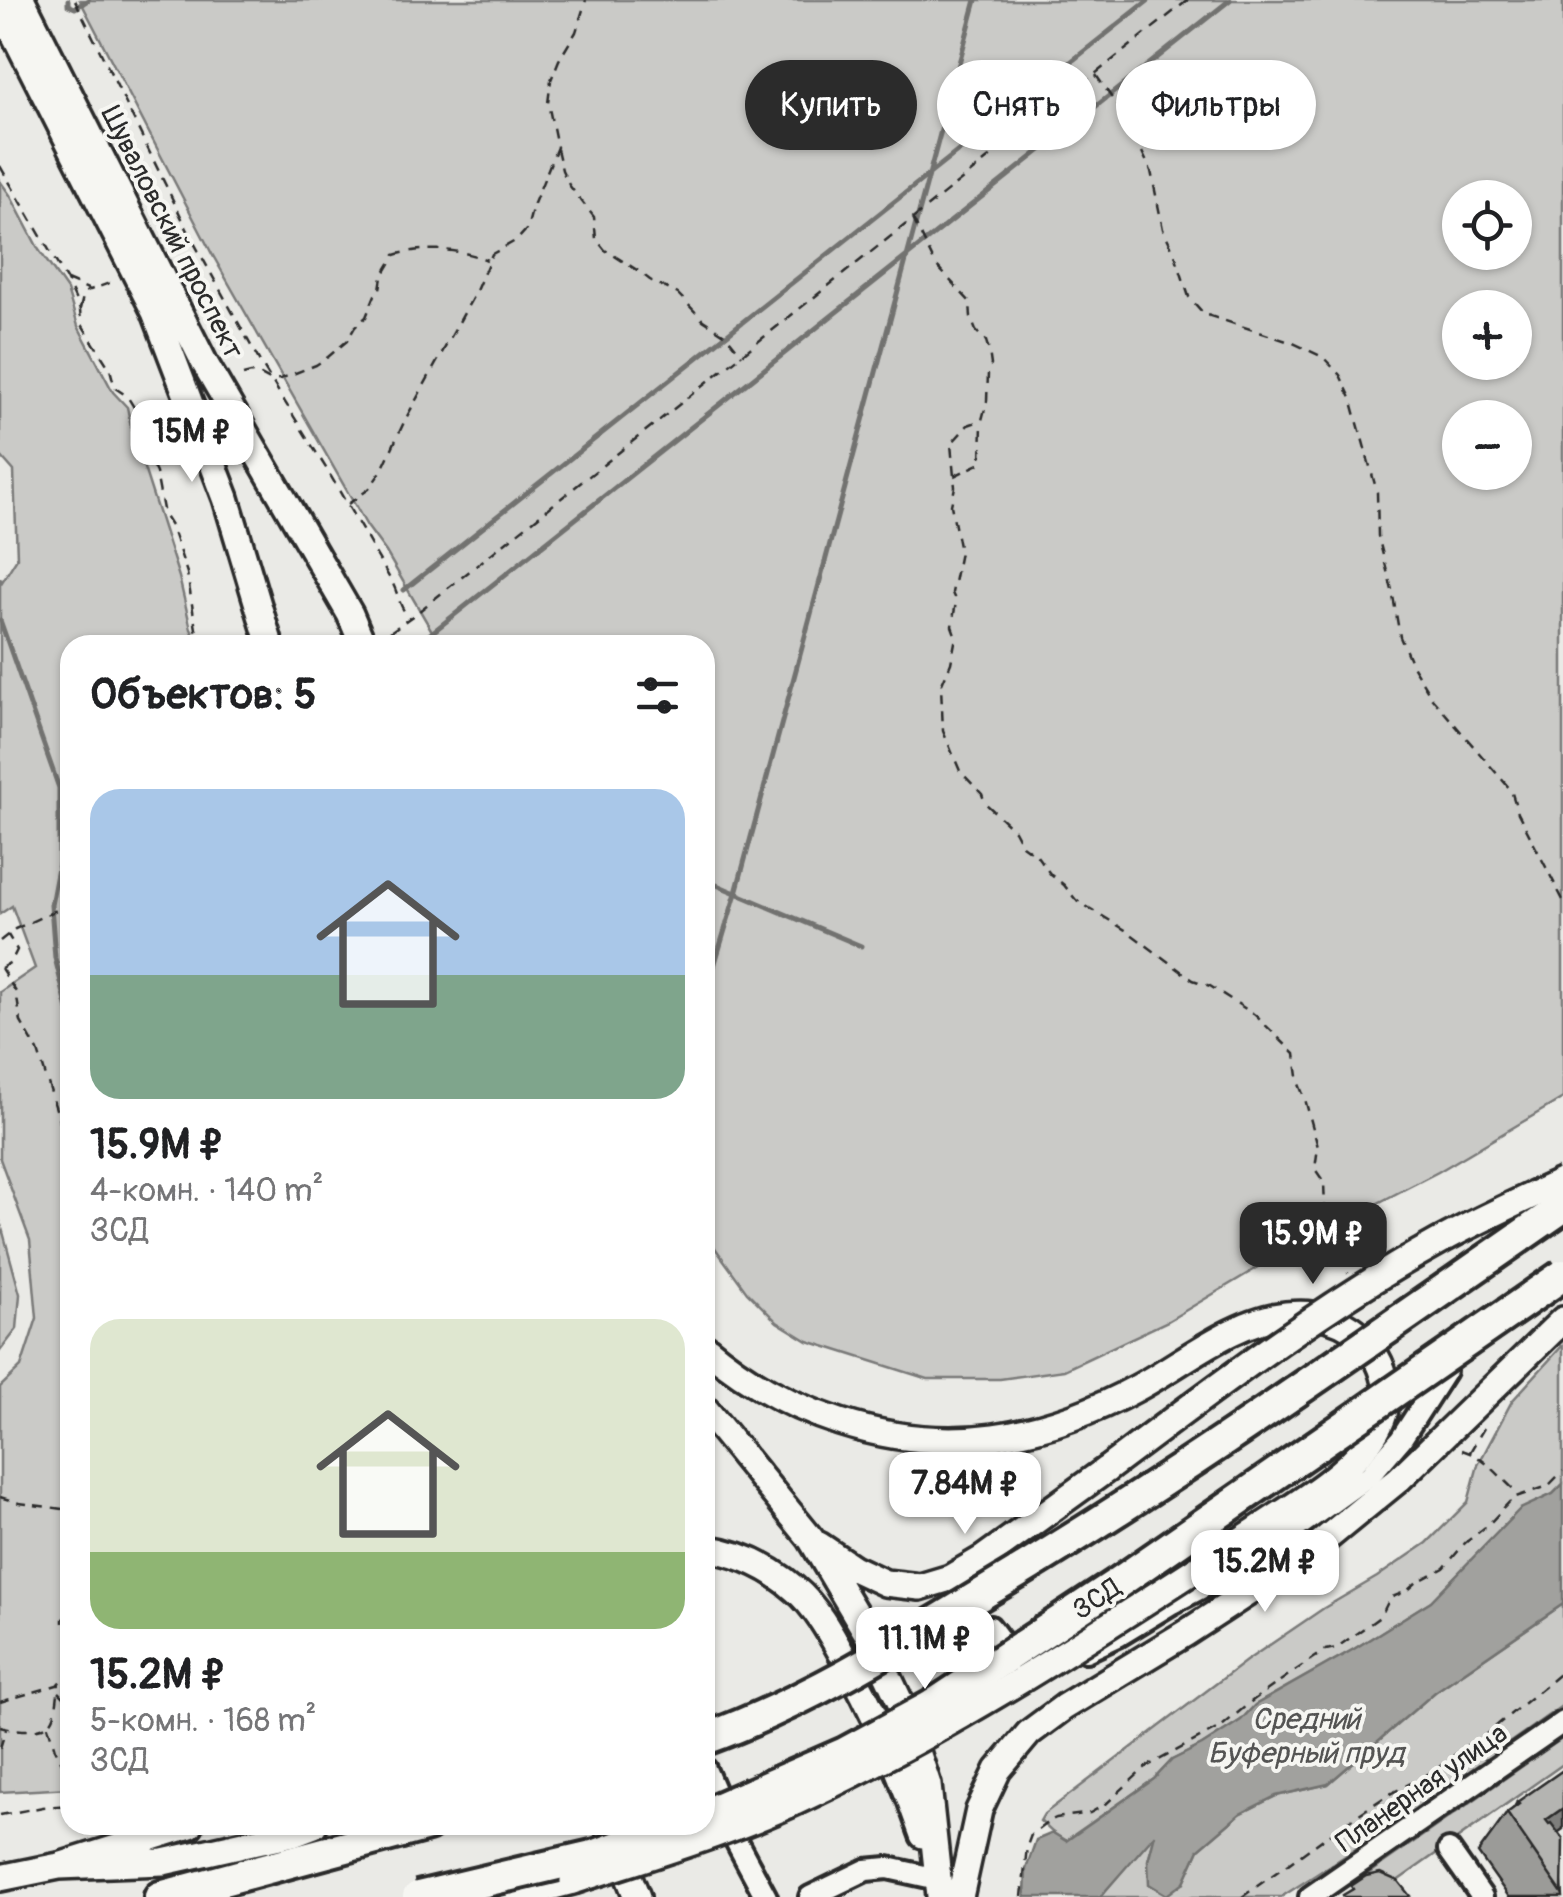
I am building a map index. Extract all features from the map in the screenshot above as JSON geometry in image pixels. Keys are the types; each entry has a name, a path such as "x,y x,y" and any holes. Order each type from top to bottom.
{"highway":[{"path":"715,1735 812,1691 888,1650 1081,1535 1563,1207"},
{"name":"ЗСД","path":"715,1810 845,1753 930,1707 1118,1583 1563,1275"},
{"path":"160,1897 391,1835"},
{"path":"418,1897 596,1854 649,1835"}],"main road":[{"name":"Шуваловский проспект","path":"22,0 204,362 359,635"},
{"name":"Шуваловский проспект","path":"0,6 155,312 226,498 267,635"},
{"path":"811,1540 853,1568 885,1583 920,1587 950,1578 1108,1469 1242,1368 1347,1298 1439,1242 1563,1181"},
{"path":"715,1354 757,1386 809,1412 874,1431 934,1439 992,1438 1042,1427 1136,1389 1250,1324 1284,1314 1316,1314 1344,1322 1362,1336 1378,1357 1386,1382 1385,1408 1376,1433 1361,1455 1257,1530 1032,1674 929,1734 806,1798 715,1834"},
{"path":"960,1897 979,1810 998,1770 1028,1734 1064,1706 1306,1555 1400,1479 1563,1320"},
{"path":"715,1421 811,1540 872,1642 902,1706 928,1785 939,1888"},
{"path":"715,1549 765,1567 798,1591 839,1648 876,1716 908,1793 939,1888"},
{"path":"0,1878 59,1866 158,1835"},
{"path":"59,1866 162,1862 279,1835"},
{"path":"612,1835 637,1897"},
{"path":"512,1897 573,1882 713,1835"}],"street":[{"path":"990,1627 1003,1644 1034,1656 1086,1651 1118,1636 1268,1548 1370,1475 1401,1440 1445,1371"},
{"name":"Планерная улица","path":"1316,1895 1356,1876 1563,1722"},
{"path":"715,1792 766,1897"},
{"path":"1450,1850 1482,1897"},
{"path":"810,1897 866,1870 888,1868 905,1870 939,1888"}],"path":[{"path":"76,0 193,242 270,380 393,584 403,612 410,618"},
{"path":"586,0 576,32 550,80 548,103 568,186 594,217 594,235 605,250 678,294 703,320 726,335 742,355"},
{"path":"1096,73 1188,0"},
{"path":"1096,75 1139,143 1150,171 1163,229 1189,297 1204,314 1293,343 1323,357 1340,375 1351,398 1377,492 1378,536 1400,638 1432,698 1511,790 1518,813 1563,900"},
{"path":"348,505 368,489 382,470 492,254 517,240 527,229 556,147"},
{"path":"390,632 1000,150"},
{"path":"0,166 80,310"},
{"path":"913,219 935,264 970,302 971,318 986,341 992,365 982,420 982,463 954,476"},
{"path":"244,375 280,379 316,365 347,341 370,310 382,277 396,254 414,249 470,253 489,261"},
{"path":"66,279 90,290"},
{"path":"116,280 84,294 81,323 110,369 115,388 127,396 134,409 137,433 156,474 164,515 187,573 199,635"},
{"path":"982,420 968,425 951,444 955,486 950,505 960,552 952,592 956,602 952,626 956,637 941,686 943,731 952,756 985,803 1076,900 1193,980 1210,986 1255,1016 1296,1054 1299,1084 1318,1147 1316,1169 1324,1182 1324,1209 1351,1278"},
{"path":"1,940 60,909"},
{"path":"7,934 17,950 11,962 0,968 20,1002 21,1022 38,1051 60,1122"},
{"path":"1460,1449 1483,1460 1519,1494"},
{"path":"1022,1897 1031,1835 1056,1818 1090,1813 1106,1804 1146,1768 1222,1726 1292,1672 1346,1642 1380,1616 1390,1598 1444,1568 1465,1543 1519,1494 1548,1486 1563,1471"},
{"path":"0,1497 60,1509"},
{"path":"1242,1897 1347,1822 1434,1772 1466,1746 1480,1740 1563,1672"},
{"path":"0,1726 34,1730 48,1725 55,1714 60,1682"},
{"path":"0,1702 60,1682"},
{"path":"48,1725 60,1758"},
{"path":"0,1748 7,1728"},
{"path":"0,1815 60,1806"}],"shaded area":[{"path":"80,0 1563,0 1563,1098 1438,1172 1287,1250 1168,1321 1064,1370 1000,1379 928,1379 808,1341 777,1322 747,1292 715,1248 715,635 434,635 367,526 212,254"},
{"path":"0,181 67,290 78,326 113,392 127,407 194,635 60,635 60,1789 0,1792 0,1387 21,1367 37,1318 30,1240 0,1159 0,992 35,968 12,906 0,914 0,578 2,582 17,558 14,471 0,455"},
{"path":"0,1221 20,1294 17,1329 0,1351"},
{"path":"1563,1345 1563,1484 1553,1494 1520,1510 1431,1601 1255,1705 1241,1720 1172,1760 1154,1779 1065,1841 1040,1821 1044,1814 1246,1661 1427,1543 1468,1502 1478,1465 1512,1401"},
{"path":"1563,1604 1563,1705 1384,1831 1281,1897 1100,1897 1156,1831 1148,1860 1184,1882 1199,1849 1240,1814 1276,1796 1328,1784 1435,1692"},
{"path":"1563,1738 1563,1764 1376,1896 1369,1886 1369,1873"}],"water":[{"name":"Средний Буферный пруд","path":"1563,1484 1563,1604 1435,1692 1328,1784 1276,1796 1240,1814 1199,1849 1184,1882 1167,1895 1149,1884 1148,1861 1155,1834 1100,1897 1025,1897 1026,1869 1036,1840 1053,1833 1066,1841 1154,1779 1172,1760 1241,1720 1255,1705 1431,1601 1520,1509 1553,1494"}],"building":[{"path":"1563,1770 1563,1808 1546,1820 1563,1839 1562,1893 1507,1813"},
{"path":"1380,1873 1398,1881 1410,1896 1344,1897 1353,1889 1351,1886 1366,1876"}],"waterway":[{"path":"68,0 68,5 75,8 88,0"},
{"path":"715,963 976,0"},
{"path":"404,590 1149,0"},
{"path":"429,635 1230,0"},
{"path":"0,620 59,788 59,863 51,905 60,978"},
{"path":"715,884 861,946"}]}
